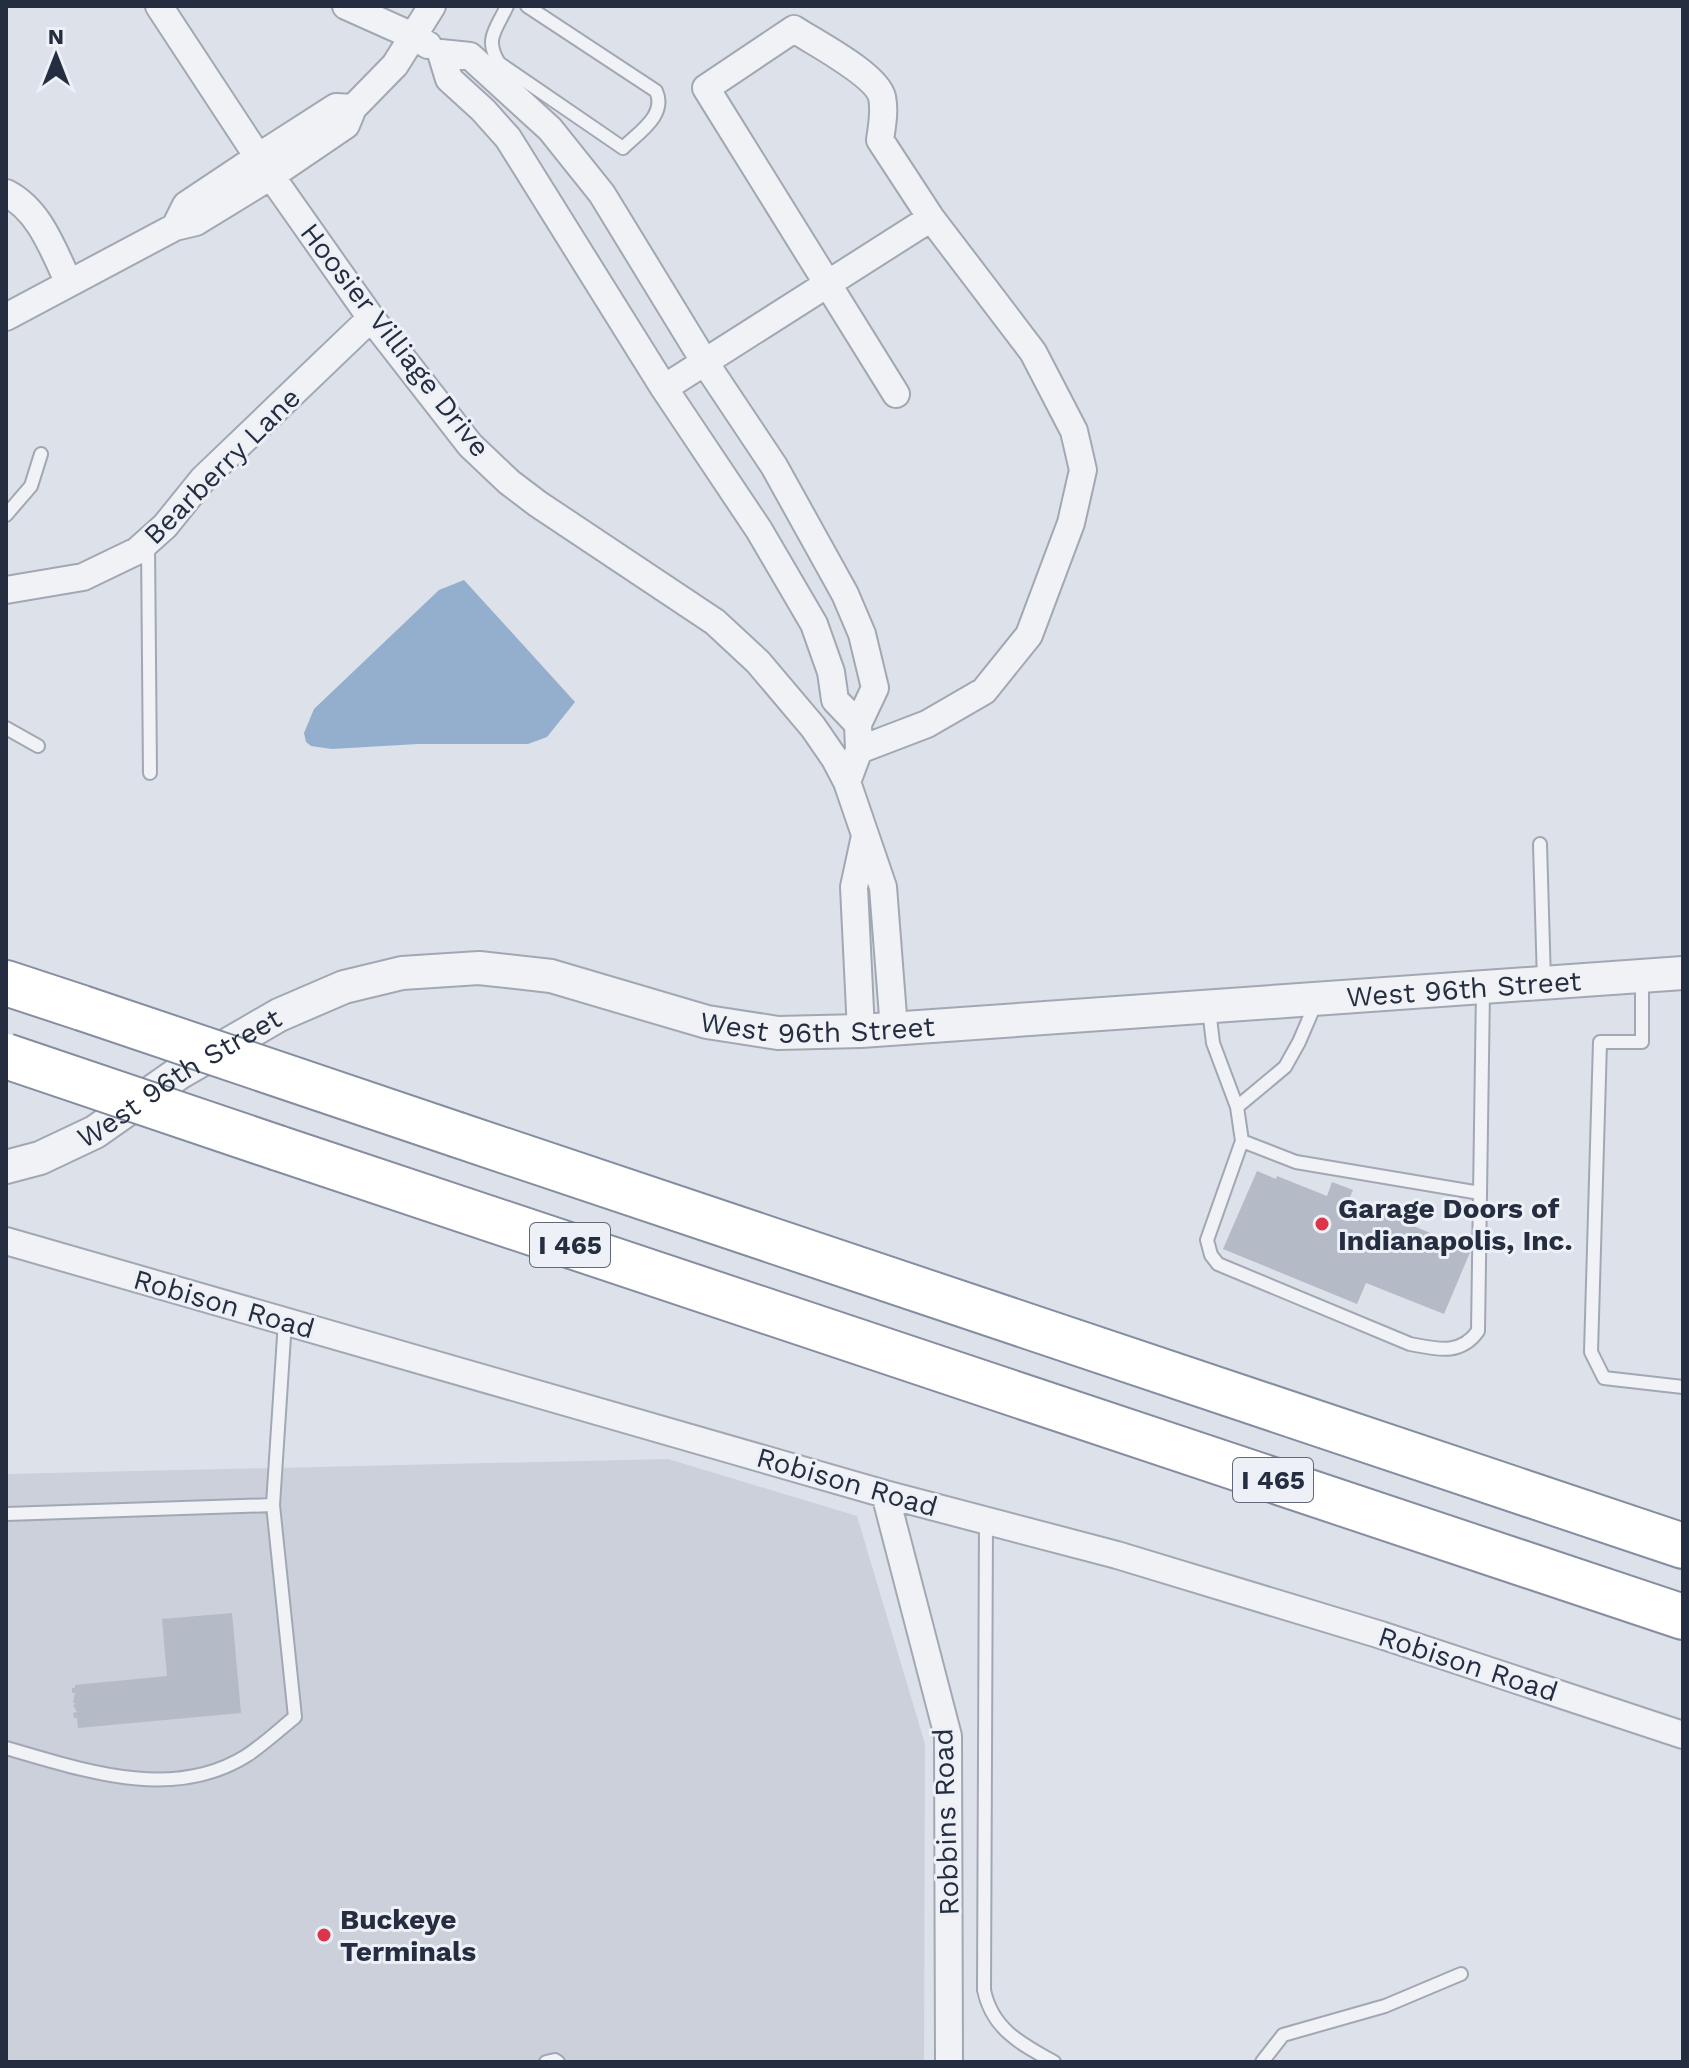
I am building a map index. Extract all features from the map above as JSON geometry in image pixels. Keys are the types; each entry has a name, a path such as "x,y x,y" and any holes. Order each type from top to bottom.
{"highway":[{"name":"I 465","path":"6,983 1683,1546"},
{"name":"I 465","path":"6,1056 1683,1617"}],"street":[{"name":"Hoosier Villiage Drive","path":"159,6 264,167 371,318 470,445 509,482 715,622 758,662 813,727 847,782 883,887 894,1029"},
{"path":"346,6 413,36 441,53 470,56 550,129 602,194 704,361 774,466 845,594 862,634 875,688 847,782"},
{"path":"6,317 175,227 196,222 264,167 346,125 353,108 395,65 432,6"},
{"path":"858,737 927,724 984,691 1029,635 1071,523 1083,470 1074,431 1033,352 931,218 880,140 884,112 881,93 869,78 794,29 706,88 896,394"},
{"path":"441,53 449,79 508,138 664,388 759,530 814,624 831,672 835,700 858,737"},
{"path":"6,193 17,199 37,221 69,283"},
{"path":"664,388 931,218"},
{"name":"Bearberry Lane","path":"6,590 83,577 137,551 165,526 203,479 371,318"},
{"path":"861,1031 854,887 865,836"},
{"name":"West 96th Street","path":"6,1167 40,1158 95,1132 179,1073 279,1015 344,987 402,973 479,968 551,976 707,1022 778,1033 894,1029 1683,973"},
{"name":"Robison Road","path":"6,1241 885,1494 1243,1592 1683,1735"},
{"name":"Robbins Road","path":"885,1494 948,1736 949,2062"}],"lane":[{"path":"507,6 490,44 499,63 623,148 659,112 661,101 656,91 527,6"},
{"path":"6,515 31,486 41,454"},
{"path":"148,542 150,773"},
{"path":"6,728 38,746"},
{"path":"1540,844 1544,982"},
{"path":"1642,975 1642,1042 1600,1042 1591,1352 1604,1378 1683,1387"},
{"path":"1209,1006 1213,1043 1237,1107 1242,1141 1207,1240 1211,1255 1218,1264 1410,1344 1444,1350 1460,1348 1471,1341 1478,1331 1483,987"},
{"path":"1237,1107 1285,1067 1317,998"},
{"path":"1242,1141 1296,1162 1480,1193"},
{"path":"6,1748 98,1773 155,1781 199,1777 246,1756 295,1717 273,1505 285,1321"},
{"path":"6,1514 273,1505"},
{"path":"986,1520 984,1990 988,2008 1001,2027 1026,2047 1054,2062"},
{"path":"1262,2062 1283,2035 1385,2006 1461,1974"},
{"path":"546,2062 558,2062"}],"shaded area":[{"path":"668,1459 857,1516 925,1744 924,2062 6,2062 6,1474"}],"water":[{"path":"464,580 575,702 547,737 528,744 418,744 332,749 311,746 306,742 304,733 314,709 439,590"}],"building":[{"name":"Garage Doors of Indianapolis, Inc.","path":"1257,1171 1327,1196 1332,1182 1353,1190 1349,1199 1471,1250 1444,1314 1366,1283 1357,1304 1223,1249"},
{"path":"232,1613 241,1713 78,1728 73,1713 77,1712 73,1705 76,1704 73,1702 75,1693 72,1693 75,1685 167,1676 162,1619"}],"place":[{"name":"Garage Doors of Indianapolis, Inc.","path":"1322,1224"},
{"name":"Buckeye Terminals","path":"324,1935"}]}
